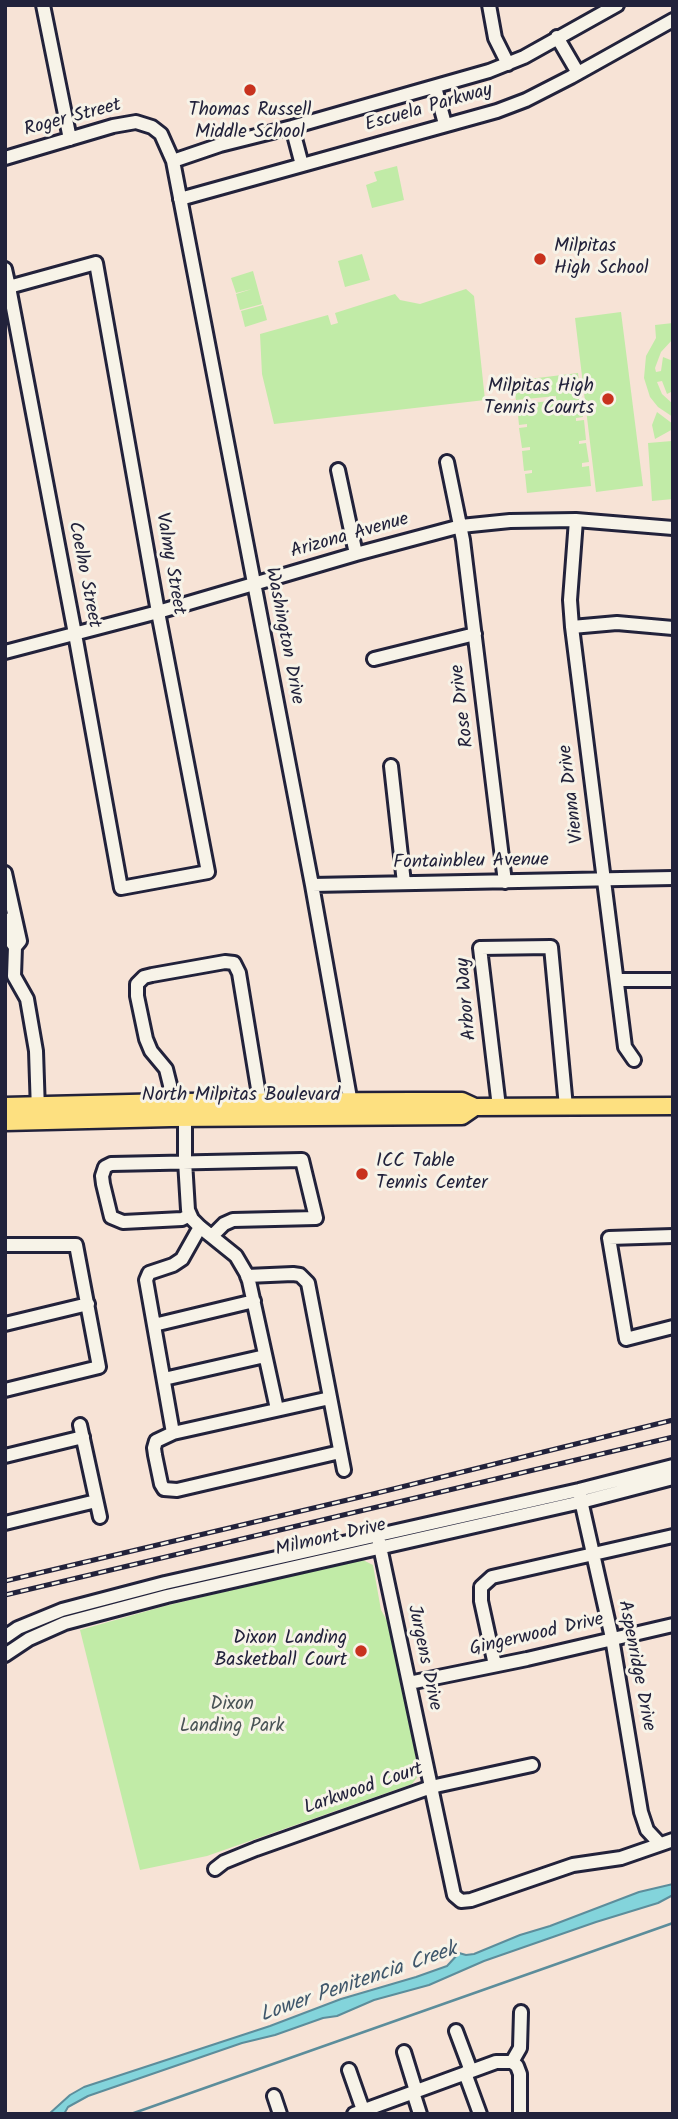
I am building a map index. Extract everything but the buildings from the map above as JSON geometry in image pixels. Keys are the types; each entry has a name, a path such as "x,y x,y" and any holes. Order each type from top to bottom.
{"main road":[{"name":"North Milpitas Boulevard","path":"178,1110 260,1101 462,1101 475,1107 673,1106"},
{"name":"North Milpitas Boulevard","path":"5,1106 38,1114"},
{"name":"North Milpitas Boulevard","path":"5,1122 38,1114 178,1110 353,1118 462,1116 475,1107"}],"street":[{"path":"43,5 70,139"},
{"path":"489,5 495,38 508,64"},
{"name":"Escuela Parkway","path":"173,161 220,145 435,87 508,64 557,37 597,10 617,5"},
{"name":"Escuela Parkway","path":"180,199 496,111 526,100 673,20"},
{"path":"557,37 578,73"},
{"path":"435,87 445,124"},
{"name":"Roger Street","path":"5,158 123,124 140,123 152,127 160,135 166,142 173,161"},
{"path":"292,127 302,165"},
{"name":"Washington Drive","path":"173,161 312,885 353,1118"},
{"name":"Valmy Street","path":"7,287 96,263 158,612 208,872 121,888"},
{"name":"Coelho Street","path":"5,269 121,888"},
{"name":"Rose Drive","path":"447,462 461,526 505,882"},
{"path":"338,470 356,554"},
{"name":"Arizona Avenue","path":"5,652 158,612 461,526 508,521 576,520 673,528"},
{"name":"Vienna Drive","path":"576,520 570,600 572,627 625,1047 634,1060"},
{"path":"572,627 617,623 673,628"},
{"path":"374,659 475,634"},
{"path":"391,766 404,883"},
{"path":"5,873 20,941 15,947"},
{"name":"Fontainbleu Avenue","path":"312,885 673,878"},
{"path":"5,919 10,940 15,947 14,976 27,999 37,1051 38,1114"},
{"name":"Arbor Way","path":"499,1107 480,948 551,947 566,1107"},
{"path":"260,1101 239,973 233,963 225,962 144,978 137,985 137,996 146,1039 166,1069 178,1110 190,1215 200,1227 236,1256 247,1276 277,1409"},
{"path":"617,980 673,980"},
{"path":"190,1215 182,1219 123,1222 116,1220 111,1217 103,1184 105,1167 111,1164 185,1161 302,1160 316,1217 233,1220 224,1224 212,1236"},
{"path":"173,1433 146,1280 149,1273 173,1265 181,1259 200,1227"},
{"path":"673,1236 609,1238 626,1339 673,1327"},
{"path":"5,1245 76,1245 99,1367 5,1390"},
{"path":"247,1276 284,1273 300,1275 308,1283 344,1470"},
{"path":"154,1325 254,1301"},
{"path":"5,1324 88,1304"},
{"path":"164,1379 265,1356"},
{"path":"330,1398 173,1433 156,1441 154,1448 161,1484 164,1489 171,1490 340,1452"},
{"path":"5,1456 81,1431 100,1517"},
{"name":"Milmont Drive","path":"580,1496 673,1466"},
{"name":"Milmont Drive","path":"5,1655 29,1639 65,1623 379,1542 580,1496 673,1478"},
{"name":"Aspenridge Drive","path":"580,1496 612,1638 641,1812 647,1830 666,1842"},
{"path":"5,1523 96,1501"},
{"path":"495,1665 481,1601 481,1587 492,1577 673,1535"},
{"name":"Milmont Drive","path":"5,1637 18,1628 62,1610 165,1583 379,1542"},
{"name":"Jurgens Drive","path":"379,1542 454,1895 461,1901 471,1900 572,1865 621,1858 666,1842"},
{"name":"Gingerwood Drive","path":"409,1683 673,1625"},
{"name":"Larkwood Court","path":"215,1869 224,1862 256,1849 431,1787 533,1765"},
{"path":"512,2062 520,2048 521,2011"},
{"path":"456,2031 480,2114"},
{"path":"404,2052 420,2114"},
{"path":"349,2070 359,2112 496,2062 512,2062 520,2074 520,2114"},
{"path":"274,2096 280,2114"}],"green space":[{"path":"397,166 404,200 372,208 366,185 377,181 374,172"},
{"path":"362,254 370,280 345,287 338,261"},
{"path":"253,271 262,304 240,310 236,294 252,289 236,293 231,278"},
{"path":"466,289 474,296 485,400 274,424 262,374 260,334 328,315 331,325 338,323 335,313 395,294 400,300 420,304"},
{"path":"263,305 267,320 245,327 241,311"},
{"name":"Milpitas High Tennis Courts","path":"621,312 643,486 596,492 575,318"},
{"path":"673,323 673,339 661,352 655,368 656,372 661,371 663,357 673,361 673,391 667,394 662,381 657,382 662,394 673,404 673,417 658,407 650,397 644,378 646,356 656,338 655,325"},
{"path":"578,373 580,392 573,393 573,398 581,397 583,417 576,418 576,421 584,420 586,440 579,441 579,444 586,443 589,462 582,463 582,467 589,466 591,486 527,493 525,474 532,473 532,470 524,471 522,451 530,450 530,447 522,448 519,428 527,427 527,424 519,425 517,405 556,400 556,396 516,400 513,381"},
{"path":"657,412 673,424 673,429 655,439 652,425"},
{"path":"672,441 673,499 652,501 648,443"},
{"name":"Dixon Landing Park","path":"361,1559 373,1565 381,1610 393,1631 419,1775 412,1784 207,1856 140,1870 80,1630 165,1606"}],"water":[{"path":"673,1884 673,1895 658,1903 484,1961 429,1985 374,2000 337,2016 242,2043 88,2096 68,2107 64,2114 49,2114 70,2095 84,2087 270,2026 341,1999 447,1966 459,1953 474,1954 639,1892"}],"waterway":[{"name":"Lower Penitencia Creek","path":"131,2114 673,1923"}],"railway":[{"path":"5,1581 673,1420"},
{"path":"5,1595 673,1437"}],"place":[{"name":"Thomas Russell Middle School","path":"250,90"},
{"name":"Milpitas High School","path":"540,259"},
{"name":"Milpitas High Tennis Courts","path":"608,399"},
{"name":"ICC Table Tennis Center","path":"362,1174"},
{"name":"Dixon Landing Basketball Court","path":"361,1651"}]}
